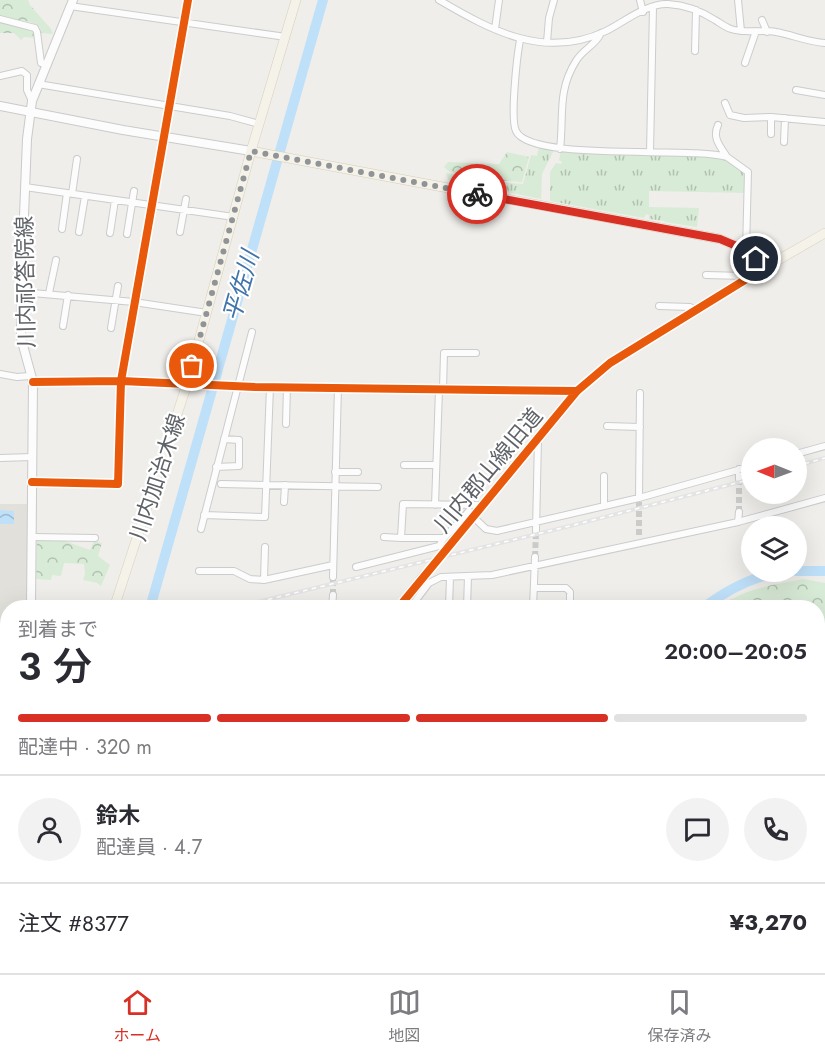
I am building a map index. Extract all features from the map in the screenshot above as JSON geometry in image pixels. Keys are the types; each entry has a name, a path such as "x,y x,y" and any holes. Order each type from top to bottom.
{"main road":[{"name":"川内加治木線","path":"117,600 192,384 207,313 234,217 256,152 259,124 296,0"},
{"path":"256,152 727,241 746,250 766,267 825,233"}],"street":[{"path":"32,482 118,484 121,381 188,0"},
{"path":"440,0 465,15 520,40 568,43 588,39 653,7 666,4 687,6 729,28 741,31 767,32 825,43"},
{"path":"495,29 499,0"},
{"path":"640,0 643,12"},
{"path":"738,0 741,31"},
{"path":"547,42 551,1"},
{"path":"71,3 286,37"},
{"name":"川内祁答院線","path":"31,600 33,537 31,379 21,338 25,187 32,101 71,3"},
{"path":"650,152 653,7"},
{"path":"695,51 696,10"},
{"path":"0,19 35,28 41,63 46,65"},
{"path":"762,21 767,32"},
{"path":"745,63 756,31"},
{"path":"560,149 563,89 577,59 598,40 601,33"},
{"path":"520,40 516,62 515,130 526,141 560,149 727,157"},
{"path":"1,74 22,71 27,75 27,90 32,101"},
{"path":"38,84 230,116 259,124"},
{"path":"796,90 825,94"},
{"path":"725,103 730,114 736,117 771,117 825,122"},
{"path":"0,106 256,152"},
{"path":"771,117 771,134"},
{"path":"784,142 785,118"},
{"path":"718,125 717,141 727,157 748,172 746,250"},
{"path":"62,229 77,159"},
{"path":"25,187 234,217"},
{"path":"127,234 134,191"},
{"path":"79,232 85,196"},
{"path":"180,232 186,199"},
{"path":"110,233 115,200"},
{"path":"49,293 56,260"},
{"path":"706,275 745,279 746,261"},
{"name":"川内郡山線旧道","path":"444,552 478,505 577,391 610,363 766,267"},
{"path":"111,328 118,286"},
{"path":"21,292 134,302 207,313"},
{"path":"63,326 68,295"},
{"path":"659,306 690,307 696,310"},
{"path":"201,529 252,332"},
{"path":"435,505 444,353 476,353"},
{"path":"0,374 31,379 270,387 577,391"},
{"path":"286,424 287,386"},
{"path":"204,515 265,517 270,387"},
{"path":"333,577 338,387"},
{"path":"639,498 640,393"},
{"path":"606,426 640,427"},
{"path":"536,531 538,437"},
{"path":"216,466 239,466 239,440 224,440"},
{"path":"807,451 825,446"},
{"path":"0,458 32,457"},
{"path":"404,465 436,465"},
{"path":"356,567 440,546 444,538 471,514 491,531 639,498 739,469 739,479"},
{"path":"335,472 358,472"},
{"path":"604,477 604,506"},
{"path":"221,484 378,487"},
{"path":"284,502 285,485"},
{"path":"417,600 434,580 492,575 738,522 825,498"},
{"path":"401,538 403,504 478,505"},
{"path":"738,522 739,512"},
{"path":"639,535 639,543"},
{"path":"33,537 95,538"},
{"path":"384,537 444,538"},
{"path":"264,580 265,547"},
{"path":"533,600 535,557"},
{"path":"199,571 234,571 250,579 264,580 333,565"},
{"path":"404,600 424,574"},
{"path":"467,600 468,576"},
{"path":"449,600 450,577"},
{"path":"534,588 566,588 570,592 570,600"},
{"path":"333,595 333,600"}],"shaded area":[{"path":"0,504 28,504 27,600 0,600"}],"green space":[{"path":"0,0 28,0 53,34 41,33 40,27 29,22 0,15"},
{"path":"0,22 32,30 35,38 24,37 21,40 14,33 0,33"},
{"path":"539,146 554,150 542,174 541,199 472,185 472,183 466,182 465,184 448,180 446,173 479,180 485,185 494,182 523,184 531,155 537,156"},
{"path":"561,151 722,158 746,173 746,193 649,191 649,207 699,208 697,227 649,219 649,215 646,214 644,218 550,201 550,172 556,163 561,164 559,160"},
{"path":"507,152 529,157 522,182 494,180 485,183 453,173 444,167 448,162 499,164"},
{"path":"37,540 62,540 90,550 94,541 102,543 98,556 110,565 101,586 83,580 84,564 64,563 61,576 52,575 51,580 36,579"},
{"path":"807,580 825,583 825,600 731,600 749,591 786,582 807,582"}],"water":[{"path":"0,510 14,511 14,524 0,524"}],"waterway":[{"name":"平佐川","path":"152,600 323,0"},
{"path":"807,571 825,571"},
{"path":"715,600 747,582"}],"tunnel":[{"path":"739,479 739,512"},
{"path":"639,498 639,535"},
{"path":"535,557 536,531"},
{"path":"424,575 444,552"},
{"path":"333,577 333,595"}],"railway":[{"path":"807,463 825,458"},
{"path":"266,600 741,482"}],"cycle path":[{"path":"32,482 118,484 121,381 188,0"},
{"path":"405,600 577,391 610,363 766,267"},
{"path":"33,382 121,381 255,387 577,391"}],"way so far":[{"path":"192,366 251,151 477,194"}],"route":[{"path":"477,194 720,239 746,250 756,259"}]}
